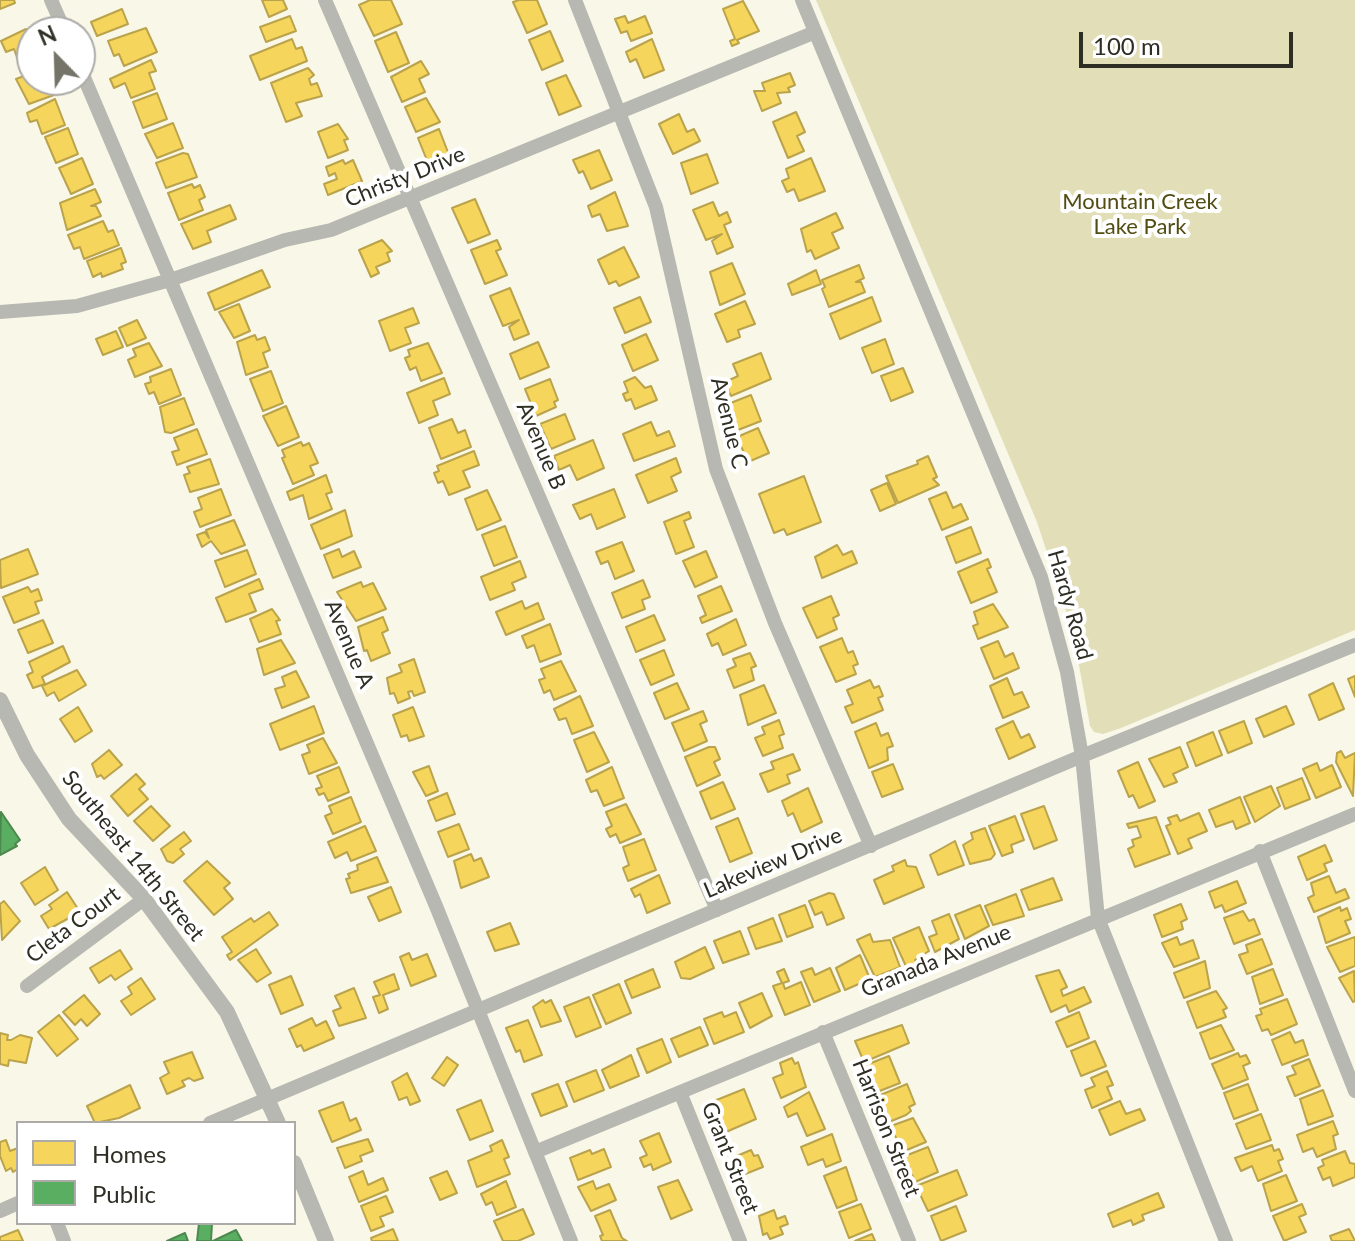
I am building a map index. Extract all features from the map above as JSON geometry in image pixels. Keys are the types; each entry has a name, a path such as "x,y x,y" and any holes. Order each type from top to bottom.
{"street":[{"name":"Avenue B","path":"325,0 717,910"},
{"name":"Avenue C","path":"575,0 656,207 716,469 775,623 871,846"},
{"name":"Hardy Road","path":"802,0 813,33 1041,577 1067,672 1082,756 1098,918 1226,1241"},
{"name":"Christy Drive","path":"0,312 77,306 170,280 285,240 331,230 813,33"},
{"name":"Avenue A","path":"92,96 479,1009 571,1241"},
{"name":"Lakeview Drive","path":"215,1121 1082,756 1355,645"},
{"name":"Southeast 14th Street","path":"0,700 27,755 69,819 144,899 227,1012 277,1121"},
{"name":"Granada Avenue","path":"535,1152 1355,814"},
{"path":"1260,851 1355,1091"},
{"name":"Cleta Court","path":"27,986 144,899"},
{"name":"Harrison Street","path":"823,1032 909,1241"},
{"name":"Grant Street","path":"680,1092 740,1241"},
{"path":"296,1168 326,1241"}],"green space":[{"name":"Mountain Creek Lake Park","path":"816,0 1355,0 1355,630 1121,728 1103,734 1094,732 1090,726 1073,632 1037,522"}],"building: Homes":[{"path":"0,0 14,0 15,3 0,9"},
{"path":"262,0 283,0 287,9 269,17"},
{"path":"370,0 391,0 402,24 374,36 359,5"},
{"path":"537,0 547,24 527,33 513,2"},
{"path":"743,1 759,31 737,40 739,43 732,46 730,41 735,39 723,9"},
{"path":"122,9 128,24 97,36 96,20"},
{"path":"290,16 296,31 266,42 260,27"},
{"path":"625,16 628,23 645,16 652,33 631,41 627,31 621,33 615,19"},
{"path":"146,28 157,52 124,66 119,54 114,56 108,41"},
{"path":"550,31 563,61 542,70 529,40"},
{"path":"396,32 409,63 388,72 375,41"},
{"path":"16,34 16,54 14,49 6,52 1,41"},
{"path":"292,39 296,49 302,47 307,61 260,80 250,56"},
{"path":"652,39 664,70 644,78 636,59 630,62 626,52"},
{"path":"151,60 156,71 149,73 155,89 131,98 125,83 114,88 110,79"},
{"path":"421,61 429,74 419,79 425,92 402,102 391,77"},
{"path":"308,68 314,75 309,79 311,85 317,83 322,96 296,103 302,116 286,122 271,83"},
{"path":"790,73 795,85 788,88 790,92 777,93 781,103 762,111 754,91 765,91 762,83"},
{"path":"566,75 581,106 559,115 546,83"},
{"path":"157,93 167,119 143,128 133,102"},
{"path":"25,96 51,96 29,104"},
{"path":"426,98 440,122 416,132 405,107"},
{"path":"55,99 65,125 42,134 37,120 30,122 27,113"},
{"path":"796,112 805,132 797,136 804,151 788,158 773,122"},
{"path":"679,114 687,132 694,129 700,141 673,154 659,124"},
{"path":"173,123 183,148 157,158 145,134"},
{"path":"338,124 348,139 344,140 348,150 328,158 318,132"},
{"path":"68,128 78,154 56,163 45,137"},
{"path":"439,129 451,160 430,168 418,138"},
{"path":"599,150 612,180 591,189 583,171 579,173 573,160"},
{"path":"188,154 197,177 166,188 156,163"},
{"path":"707,154 718,183 691,194 681,163"},
{"path":"82,158 93,184 71,194 59,168"},
{"path":"811,158 825,191 799,201 794,189 787,192 782,181 789,178 786,169"},
{"path":"343,160 345,164 353,160 362,181 328,195 324,184 337,179 335,173 329,176 326,167"},
{"path":"192,184 194,188 200,185 205,197 199,200 203,210 179,220 168,193"},
{"path":"95,189 101,202 91,206 96,206 101,216 67,230 60,203"},
{"path":"615,192 628,226 607,231 600,214 592,217 588,206"},
{"path":"475,199 490,234 468,243 452,208"},
{"path":"713,202 719,216 727,212 731,222 724,225 733,247 717,254 712,241 722,234 706,240 693,210"},
{"path":"230,205 236,219 207,231 211,242 193,249 181,224"},
{"path":"836,213 843,228 832,233 839,248 815,259 811,250 807,252 801,229"},
{"path":"103,221 108,232 113,230 119,245 84,259 80,247 74,249 68,235"},
{"path":"382,240 392,251 387,253 390,261 376,267 379,273 371,277 359,250"},
{"path":"497,240 501,249 496,251 507,275 485,284 471,250"},
{"path":"624,247 639,277 619,286 616,281 609,284 598,260"},
{"path":"121,248 126,262 121,264 123,269 93,277 87,261"},
{"path":"732,263 745,294 720,305 710,272"},
{"path":"859,265 864,278 856,282 861,282 865,292 829,307 822,280"},
{"path":"262,270 270,287 215,310 208,293"},
{"path":"816,270 821,284 792,295 788,284"},
{"path":"510,288 529,334 514,340 509,327 519,320 503,326 490,296"},
{"path":"640,297 651,322 625,333 614,308"},
{"path":"872,297 881,321 840,339 830,314"},
{"path":"745,301 755,324 738,330 740,337 727,342 715,314"},
{"path":"239,304 250,331 234,338 219,312"},
{"path":"413,308 419,323 405,328 411,343 390,351 379,321"},
{"path":"137,320 146,338 127,346 119,328"},
{"path":"116,331 123,347 103,355 96,339"},
{"path":"646,334 658,360 633,371 622,345"},
{"path":"255,335 257,340 265,337 270,350 263,353 268,367 246,375 237,342"},
{"path":"885,339 894,364 872,373 862,348"},
{"path":"538,342 549,367 520,379 510,354"},
{"path":"149,343 162,366 135,377 128,360 136,356 133,349"},
{"path":"428,343 442,373 421,381 416,367 410,370 405,358 410,356 408,350"},
{"path":"761,353 771,379 731,396 725,382 738,376 733,364"},
{"path":"903,368 913,392 891,401 881,376"},
{"path":"171,369 181,395 159,404 154,392 149,394 145,384 151,382 150,377"},
{"path":"271,371 283,403 263,411 250,379"},
{"path":"635,377 645,388 651,386 657,400 635,409 631,399 626,401 623,394 628,392 624,382"},
{"path":"444,378 450,394 433,401 438,415 419,423 407,393"},
{"path":"550,379 558,400 554,402 556,407 536,416 525,389"},
{"path":"751,395 761,421 738,430 728,404"},
{"path":"184,398 194,424 171,433 165,432 160,407"},
{"path":"286,406 299,437 278,446 263,416"},
{"path":"565,414 575,439 551,449 540,424"},
{"path":"452,419 458,433 465,430 471,447 441,459 429,428"},
{"path":"651,422 657,436 669,431 675,446 634,461 623,434"},
{"path":"758,428 769,453 748,462 737,437"},
{"path":"197,429 207,454 177,465 172,452 179,450 174,438"},
{"path":"593,440 604,468 577,480 570,465 559,470 554,456"},
{"path":"301,442 303,446 309,443 318,463 310,466 314,475 293,484 282,458 285,457 282,450"},
{"path":"474,451 479,465 463,471 470,487 449,495 443,481 438,483 434,473 439,471 437,466"},
{"path":"928,456 937,477 933,479 939,485 898,503 886,476 918,464 917,461"},
{"path":"676,458 681,472 671,477 677,491 648,503 636,475"},
{"path":"210,459 219,484 190,492 184,475 190,473 187,467"},
{"path":"326,475 332,492 326,494 332,509 309,519 303,495 290,500 287,492"},
{"path":"804,476 821,522 787,535 784,529 774,533 759,494"},
{"path":"887,483 896,504 880,511 871,490"},
{"path":"221,489 231,515 200,527 194,512 202,509 198,498"},
{"path":"614,489 625,517 597,529 591,514 580,519 573,505"},
{"path":"487,490 501,520 477,530 465,499"},
{"path":"946,492 953,508 961,504 968,519 942,530 929,499"},
{"path":"345,510 352,536 321,549 311,525"},
{"path":"689,512 691,518 684,521 694,547 676,554 664,522"},
{"path":"234,520 245,545 221,554 211,541 202,547 197,535 205,532 209,538 206,530"},
{"path":"505,526 517,557 494,566 482,535"},
{"path":"971,527 981,553 956,563 946,537"},
{"path":"622,542 634,571 615,579 608,561 601,564 596,552"},
{"path":"837,545 843,555 852,551 857,563 822,578 815,557"},
{"path":"28,549 38,574 1,588 0,560"},
{"path":"339,549 342,557 354,551 361,567 333,578 324,555"},
{"path":"247,550 256,574 225,587 215,561"},
{"path":"706,551 717,577 695,587 683,561"},
{"path":"988,559 991,567 987,569 997,592 971,603 958,572"},
{"path":"520,561 526,577 512,583 515,590 490,600 481,577"},
{"path":"259,579 263,589 249,594 256,611 226,622 216,598"},
{"path":"643,580 650,597 642,600 645,609 622,618 612,593"},
{"path":"361,582 363,587 373,583 386,609 356,621 337,592"},
{"path":"721,586 732,611 702,623 700,618 706,615 698,596"},
{"path":"28,587 31,592 38,589 42,600 35,602 39,613 14,623 3,597"},
{"path":"831,596 839,615 833,618 837,629 817,638 803,608"},
{"path":"522,601 525,609 538,603 544,619 506,635 496,612"},
{"path":"993,604 1008,627 978,639 973,626 978,624 974,612"},
{"path":"272,609 280,620 276,621 281,634 259,642 250,619"},
{"path":"654,615 665,640 636,652 626,627"},
{"path":"383,617 388,630 382,633 390,653 371,661 367,650 364,651 358,627"},
{"path":"736,619 746,645 723,655 718,643 712,646 707,634"},
{"path":"43,620 53,643 28,653 18,630"},
{"path":"550,624 561,654 540,662 534,645 527,648 522,636"},
{"path":"842,638 848,653 853,651 858,664 853,666 856,674 836,682 820,647"},
{"path":"281,640 295,663 264,675 257,649"},
{"path":"998,641 1005,657 1013,653 1019,668 994,679 981,648"},
{"path":"63,646 70,662 42,677 45,684 33,688 27,675 33,672 29,662"},
{"path":"664,650 674,675 651,685 640,660"},
{"path":"750,653 756,666 751,668 754,680 734,688 727,670 736,666 733,659"},
{"path":"414,659 425,692 414,696 412,691 408,692 410,698 398,703 394,693 390,694 387,678 402,672 399,665"},
{"path":"561,661 576,691 554,700 550,690 544,693 539,680 545,678 541,669"},
{"path":"77,670 86,685 59,701 54,692 47,696 42,686"},
{"path":"296,671 309,697 282,708 275,689 285,686 282,677"},
{"path":"1355,676 1355,697 1348,679"},
{"path":"1007,678 1014,695 1022,692 1029,707 1003,718 990,686"},
{"path":"870,680 874,688 879,686 883,696 878,698 883,710 852,723 845,707 853,704 847,690"},
{"path":"677,683 689,709 665,719 654,693"},
{"path":"1333,683 1344,709 1319,720 1309,695"},
{"path":"764,685 776,713 748,725 740,695"},
{"path":"580,696 593,726 572,734 566,718 559,720 554,709"},
{"path":"314,706 324,733 280,750 270,724"},
{"path":"1286,706 1294,724 1264,737 1256,719"},
{"path":"78,707 92,731 75,742 60,719"},
{"path":"413,707 424,736 409,741 407,735 401,737 393,715"},
{"path":"703,711 707,721 700,724 707,741 684,751 672,723"},
{"path":"779,720 784,734 779,736 783,748 763,756 755,738 765,734 762,727"},
{"path":"1013,721 1021,738 1029,734 1035,747 1009,759 996,729"},
{"path":"1244,721 1252,743 1228,753 1219,731"},
{"path":"876,723 881,736 888,733 893,746 887,748 888,760 869,768 855,732"},
{"path":"594,732 609,762 587,772 574,740"},
{"path":"1213,732 1222,755 1196,766 1187,743"},
{"path":"323,738 337,763 309,774 302,755 310,752 307,745"},
{"path":"715,747 720,759 714,762 720,775 697,786 685,757"},
{"path":"1180,747 1188,767 1173,774 1177,782 1164,787 1149,759"},
{"path":"109,750 122,765 104,779 101,775 97,777 92,764"},
{"path":"1341,751 1345,758 1355,753 1353,796 1336,762 1337,753"},
{"path":"793,754 800,770 787,775 790,783 768,792 760,774 774,769 771,762"},
{"path":"1138,762 1155,801 1139,808 1133,795 1129,797 1118,771"},
{"path":"1317,763 1320,771 1332,765 1341,787 1316,798 1303,769"},
{"path":"893,764 903,789 882,797 872,772"},
{"path":"429,766 438,791 426,796 413,772"},
{"path":"339,767 349,792 328,801 324,793 319,795 316,789 322,787 317,776"},
{"path":"612,767 624,798 604,806 597,790 591,792 586,780"},
{"path":"136,774 145,784 139,789 148,799 128,816 111,796"},
{"path":"1302,778 1310,799 1285,809 1277,788"},
{"path":"723,782 735,809 711,819 700,792"},
{"path":"1271,786 1280,806 1255,822 1244,797"},
{"path":"808,788 822,822 801,832 793,813 788,816 782,801"},
{"path":"447,793 455,814 436,821 428,801"},
{"path":"351,797 361,822 333,834 325,816 332,813 329,806"},
{"path":"1240,797 1250,823 1236,829 1233,821 1216,827 1209,810"},
{"path":"626,804 641,834 620,843 616,834 610,837 606,829 612,826 606,812"},
{"path":"151,806 170,826 153,841 134,821"},
{"path":"1044,806 1057,840 1034,849 1021,814"},
{"path":"1199,813 1207,831 1188,839 1192,848 1178,854 1166,826 1171,824 1168,818 1177,815 1180,821"},
{"path":"1015,816 1024,840 1011,845 1013,852 1002,856 989,826"},
{"path":"1156,817 1170,854 1135,867 1128,849 1134,846 1132,840 1141,837 1137,826 1129,828 1127,824"},
{"path":"738,818 752,853 730,862 716,827"},
{"path":"459,824 469,849 448,857 438,832"},
{"path":"365,826 376,851 351,861 347,852 335,858 328,842"},
{"path":"985,828 995,854 991,859 970,864 963,845 973,839 971,833"},
{"path":"184,832 191,841 180,849 184,854 173,863 167,861 161,849"},
{"path":"644,839 656,870 628,881 623,868 629,865 623,847"},
{"path":"955,841 964,865 938,875 930,855"},
{"path":"1325,845 1332,861 1324,864 1327,871 1307,880 1298,857"},
{"path":"471,854 474,861 481,858 489,877 461,888 454,861"},
{"path":"377,857 388,882 351,893 346,879 350,878 348,874 358,870 357,865"},
{"path":"905,860 907,866 916,867 924,887 884,904 874,880 894,871 892,866"},
{"path":"207,861 230,883 224,888 233,899 214,915 184,881"},
{"path":"45,867 58,890 35,905 21,883"},
{"path":"659,875 670,903 647,913 640,894 635,897 631,889"},
{"path":"1329,876 1336,893 1345,889 1349,898 1314,912 1308,898 1314,895 1311,883"},
{"path":"1053,878 1062,900 1029,910 1021,890"},
{"path":"1237,881 1246,903 1225,912 1222,905 1215,908 1209,892"},
{"path":"391,887 401,912 379,921 368,897"},
{"path":"67,892 80,912 49,929 41,916 52,909 49,905"},
{"path":"834,894 844,918 827,925 822,912 815,915 809,901"},
{"path":"1016,894 1024,916 993,925 985,906"},
{"path":"4,901 20,921 2,940 0,904"},
{"path":"1181,904 1187,919 1181,922 1183,929 1162,937 1154,915"},
{"path":"805,905 813,927 787,937 779,915"},
{"path":"980,905 989,926 965,939 955,915"},
{"path":"1340,907 1341,911 1347,908 1351,919 1345,921 1350,933 1326,943 1318,917"},
{"path":"1243,911 1249,921 1254,919 1260,934 1234,944 1224,918"},
{"path":"269,912 278,925 230,960 227,955 232,952 222,937 251,918 254,922"},
{"path":"949,914 959,939 935,952 929,937 937,934 932,921"},
{"path":"773,918 782,941 756,949 748,928"},
{"path":"510,923 519,944 495,951 487,932"},
{"path":"919,927 929,951 915,960 919,972 910,975 893,938"},
{"path":"740,931 749,954 723,963 714,941"},
{"path":"870,934 873,942 890,940 900,967 875,977 857,940"},
{"path":"1177,937 1180,945 1193,940 1199,958 1174,967 1162,943"},
{"path":"1355,937 1355,966 1340,972 1327,947"},
{"path":"1262,939 1272,964 1247,974 1239,955 1248,952 1246,945"},
{"path":"705,947 714,968 690,979 681,978 675,962"},
{"path":"256,949 271,973 257,982 238,960"},
{"path":"120,950 132,969 115,980 111,975 99,983 90,968"},
{"path":"409,953 412,960 427,954 436,976 411,986 400,957"},
{"path":"860,955 870,979 845,990 836,968"},
{"path":"1205,961 1210,988 1184,998 1174,973"},
{"path":"812,968 815,975 830,968 840,991 814,1002 801,972"},
{"path":"653,969 660,987 632,998 625,981"},
{"path":"784,969 789,981 783,983 785,989 801,982 810,1005 785,1015 773,986 782,983 777,972"},
{"path":"1273,969 1283,995 1260,1004 1252,977"},
{"path":"1059,970 1067,987 1061,990 1063,996 1084,987 1091,1002 1069,1012 1066,1005 1051,1012 1036,976"},
{"path":"1354,971 1355,1001 1353,1002 1339,978"},
{"path":"394,974 399,989 383,995 388,1009 379,1013 373,997 380,995 374,982"},
{"path":"291,976 303,1005 281,1014 269,985"},
{"path":"141,978 155,999 131,1015 121,1001 132,994 128,987"},
{"path":"619,984 631,1013 606,1024 593,995"},
{"path":"354,988 366,1018 339,1026 333,1011 341,1008 335,996"},
{"path":"1216,991 1227,1008 1223,1010 1226,1017 1197,1028 1187,1002"},
{"path":"762,993 772,1016 750,1028 739,1003"},
{"path":"84,995 100,1014 87,1026 81,1019 75,1025 63,1012"},
{"path":"589,997 601,1027 576,1037 564,1007"},
{"path":"1287,999 1297,1024 1271,1035 1268,1029 1262,1031 1256,1016 1262,1014 1260,1009"},
{"path":"543,1000 545,1003 551,1000 561,1021 541,1027 533,1007"},
{"path":"722,1012 724,1017 736,1012 744,1032 714,1044 704,1019"},
{"path":"1079,1012 1089,1038 1067,1047 1056,1022"},
{"path":"59,1015 78,1039 57,1056 38,1032"},
{"path":"312,1018 316,1026 326,1021 334,1038 304,1051 301,1045 297,1047 289,1029"},
{"path":"528,1020 542,1055 524,1062 506,1028"},
{"path":"902,1025 909,1043 864,1062 855,1041"},
{"path":"1221,1025 1234,1050 1210,1059 1200,1033"},
{"path":"700,1027 708,1045 679,1057 671,1039"},
{"path":"1290,1032 1295,1043 1303,1040 1308,1055 1282,1065 1272,1040"},
{"path":"0,1033 8,1035 7,1040 20,1035 32,1038 26,1063 9,1060 8,1066 0,1064"},
{"path":"662,1039 671,1062 647,1073 637,1049"},
{"path":"1095,1041 1106,1066 1081,1076 1071,1051"},
{"path":"192,1052 203,1078 182,1081 185,1086 167,1094 160,1078 169,1073 164,1062"},
{"path":"1238,1053 1240,1057 1246,1055 1250,1063 1243,1066 1248,1079 1223,1089 1212,1064"},
{"path":"631,1055 639,1076 610,1088 602,1070"},
{"path":"889,1056 900,1083 877,1092 866,1065"},
{"path":"447,1057 458,1065 444,1086 432,1078"},
{"path":"792,1058 795,1064 798,1062 806,1087 781,1098 773,1078 783,1074 780,1063"},
{"path":"1309,1059 1320,1086 1295,1096 1287,1077 1296,1074 1292,1066"},
{"path":"596,1070 604,1090 574,1102 566,1082"},
{"path":"1107,1071 1113,1085 1107,1087 1112,1099 1092,1108 1085,1090 1095,1086 1091,1078"},
{"path":"407,1073 420,1101 410,1105 407,1097 399,1100 392,1082"},
{"path":"558,1084 567,1106 541,1116 532,1094"},
{"path":"907,1084 915,1104 909,1107 911,1111 906,1115 889,1122 878,1096"},
{"path":"1248,1084 1258,1110 1234,1119 1224,1093"},
{"path":"130,1085 140,1108 119,1118 94,1121 87,1106"},
{"path":"744,1089 756,1119 726,1132 714,1101"},
{"path":"1323,1090 1333,1116 1308,1125 1300,1099"},
{"path":"809,1092 825,1129 807,1136 797,1113 788,1117 784,1107"},
{"path":"481,1100 493,1131 470,1140 457,1110"},
{"path":"1120,1101 1126,1114 1140,1109 1145,1120 1110,1135 1099,1110"},
{"path":"343,1102 350,1121 356,1118 361,1130 332,1142 319,1111"},
{"path":"1261,1114 1271,1140 1246,1149 1236,1124"},
{"path":"913,1118 926,1142 902,1152 891,1126"},
{"path":"1333,1121 1338,1134 1333,1136 1336,1149 1317,1157 1313,1148 1303,1152 1297,1135"},
{"path":"659,1133 671,1162 653,1170 651,1164 644,1167 640,1158 647,1155 640,1141"},
{"path":"832,1134 841,1161 826,1167 823,1159 808,1165 801,1147"},
{"path":"368,1139 373,1151 360,1156 362,1161 345,1168 337,1148"},
{"path":"6,1140 10,1151 16,1149 16,1170 13,1172 11,1168 6,1171 0,1156 0,1142"},
{"path":"502,1140 509,1157 504,1159 510,1174 477,1187 468,1161 492,1151 490,1146"},
{"path":"1272,1145 1274,1151 1279,1149 1283,1159 1278,1161 1282,1171 1258,1181 1252,1166 1241,1171 1235,1158"},
{"path":"928,1147 938,1172 915,1182 905,1156"},
{"path":"604,1149 611,1167 578,1180 570,1158 590,1150 592,1154"},
{"path":"751,1150 754,1156 758,1155 763,1167 740,1176 738,1171 735,1173 732,1158"},
{"path":"1345,1151 1350,1163 1355,1164 1355,1177 1333,1186 1330,1177 1323,1180 1318,1168 1324,1165 1322,1160"},
{"path":"846,1167 857,1200 837,1208 824,1176"},
{"path":"957,1170 967,1195 928,1211 916,1186"},
{"path":"363,1171 368,1185 383,1178 388,1190 359,1202 349,1177"},
{"path":"447,1171 457,1193 440,1200 430,1178"},
{"path":"1286,1175 1297,1201 1271,1211 1263,1184"},
{"path":"678,1180 692,1210 671,1219 658,1187"},
{"path":"506,1181 516,1207 497,1215 492,1202 486,1205 481,1194"},
{"path":"593,1181 596,1189 609,1184 616,1200 591,1211 578,1187"},
{"path":"1158,1193 1164,1207 1142,1215 1144,1220 1133,1225 1131,1220 1113,1227 1108,1214"},
{"path":"386,1196 393,1212 380,1217 384,1226 371,1231 361,1206"},
{"path":"861,1204 871,1229 849,1238 839,1212"},
{"path":"1302,1204 1306,1214 1299,1217 1306,1232 1284,1241 1273,1216"},
{"path":"956,1206 966,1231 941,1241 931,1216"},
{"path":"523,1209 534,1234 518,1241 503,1241 494,1221"},
{"path":"610,1210 622,1238 627,1241 602,1241 600,1236 603,1235 595,1216"},
{"path":"774,1210 777,1219 785,1216 788,1224 780,1227 783,1234 770,1239 767,1233 763,1235 759,1216"},
{"path":"393,1229 398,1241 372,1241 371,1238"},
{"path":"1349,1229 1355,1241 1332,1241 1330,1236"},
{"path":"18,1230 23,1241 0,1241 0,1237"},
{"path":"872,1234 875,1241 855,1241"}],"building: Public":[{"path":"1,812 20,840 15,844 17,846 0,855"},
{"path":"199,1225 212,1225 211,1241 197,1241"},
{"path":"236,1230 242,1241 213,1241"},
{"path":"185,1233 188,1241 167,1241"}]}
